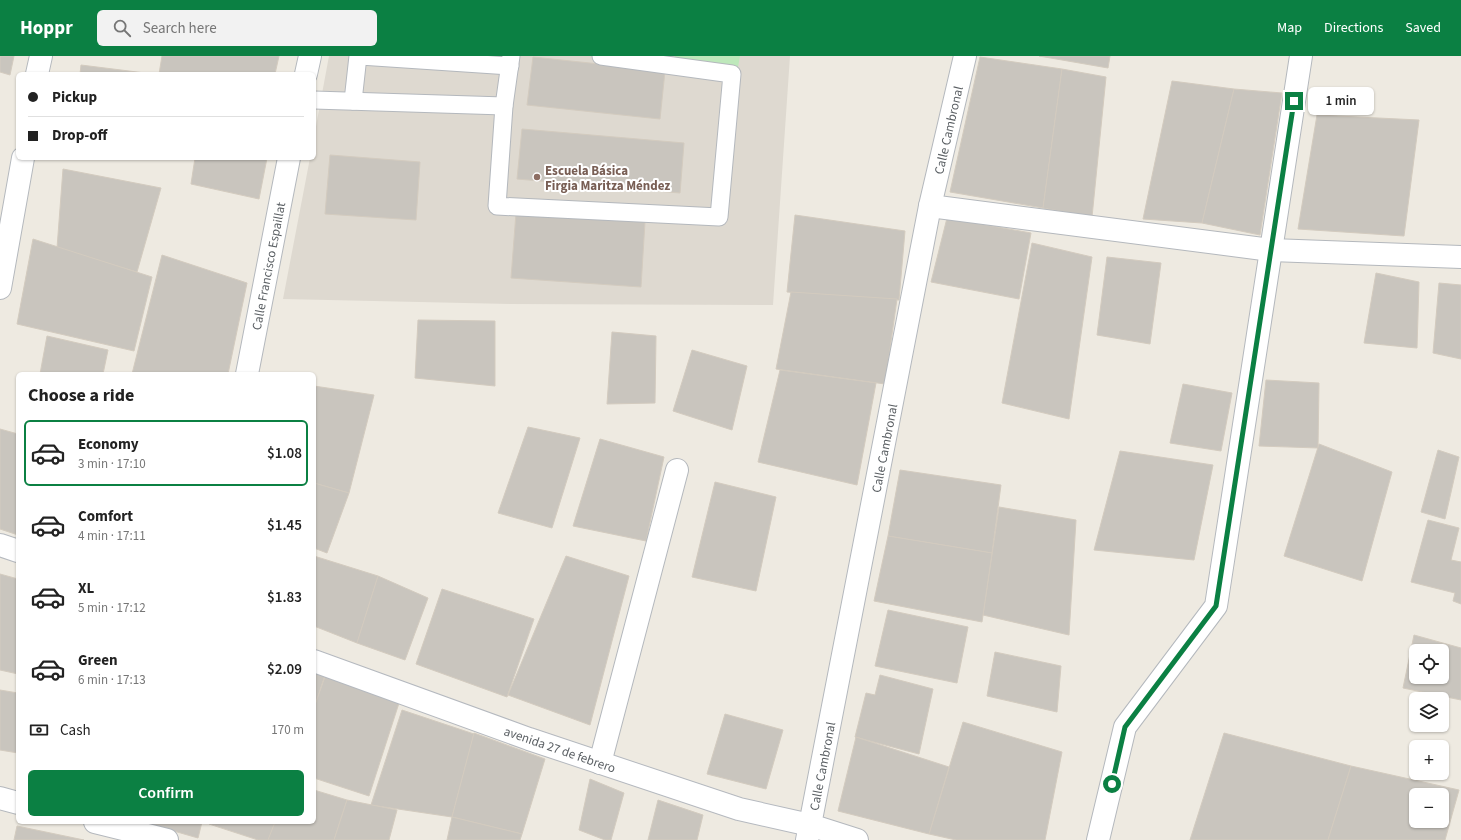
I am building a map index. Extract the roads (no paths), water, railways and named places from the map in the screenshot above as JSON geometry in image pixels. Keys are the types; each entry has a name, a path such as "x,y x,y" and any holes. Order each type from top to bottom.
{"street":[{"path":"38,72 41,56"},
{"path":"306,72 310,56"},
{"name":"Calle Cambronal","path":"809,833 930,206 965,56"},
{"path":"1098,840 1125,727 1216,606 1302,56"},
{"path":"0,288 23,160"},
{"name":"Calle Francisco Espaillat","path":"247,372 290,160"},
{"path":"930,206 1271,250 1461,257"},
{"path":"600,763 677,470"},
{"path":"0,545 16,550"},
{"name":"avenida 27 de febrero","path":"316,662 529,739 809,833 857,840"},
{"path":"0,798 16,802"},
{"path":"103,824 167,840"}],"lane":[{"path":"353,101 359,56 510,61 504,106 497,206 719,216 732,74 601,56"},
{"path":"316,100 504,106"}],"place":[{"name":"Escuela Básica Firgia Maritza Méndez","path":"537,177"}]}
